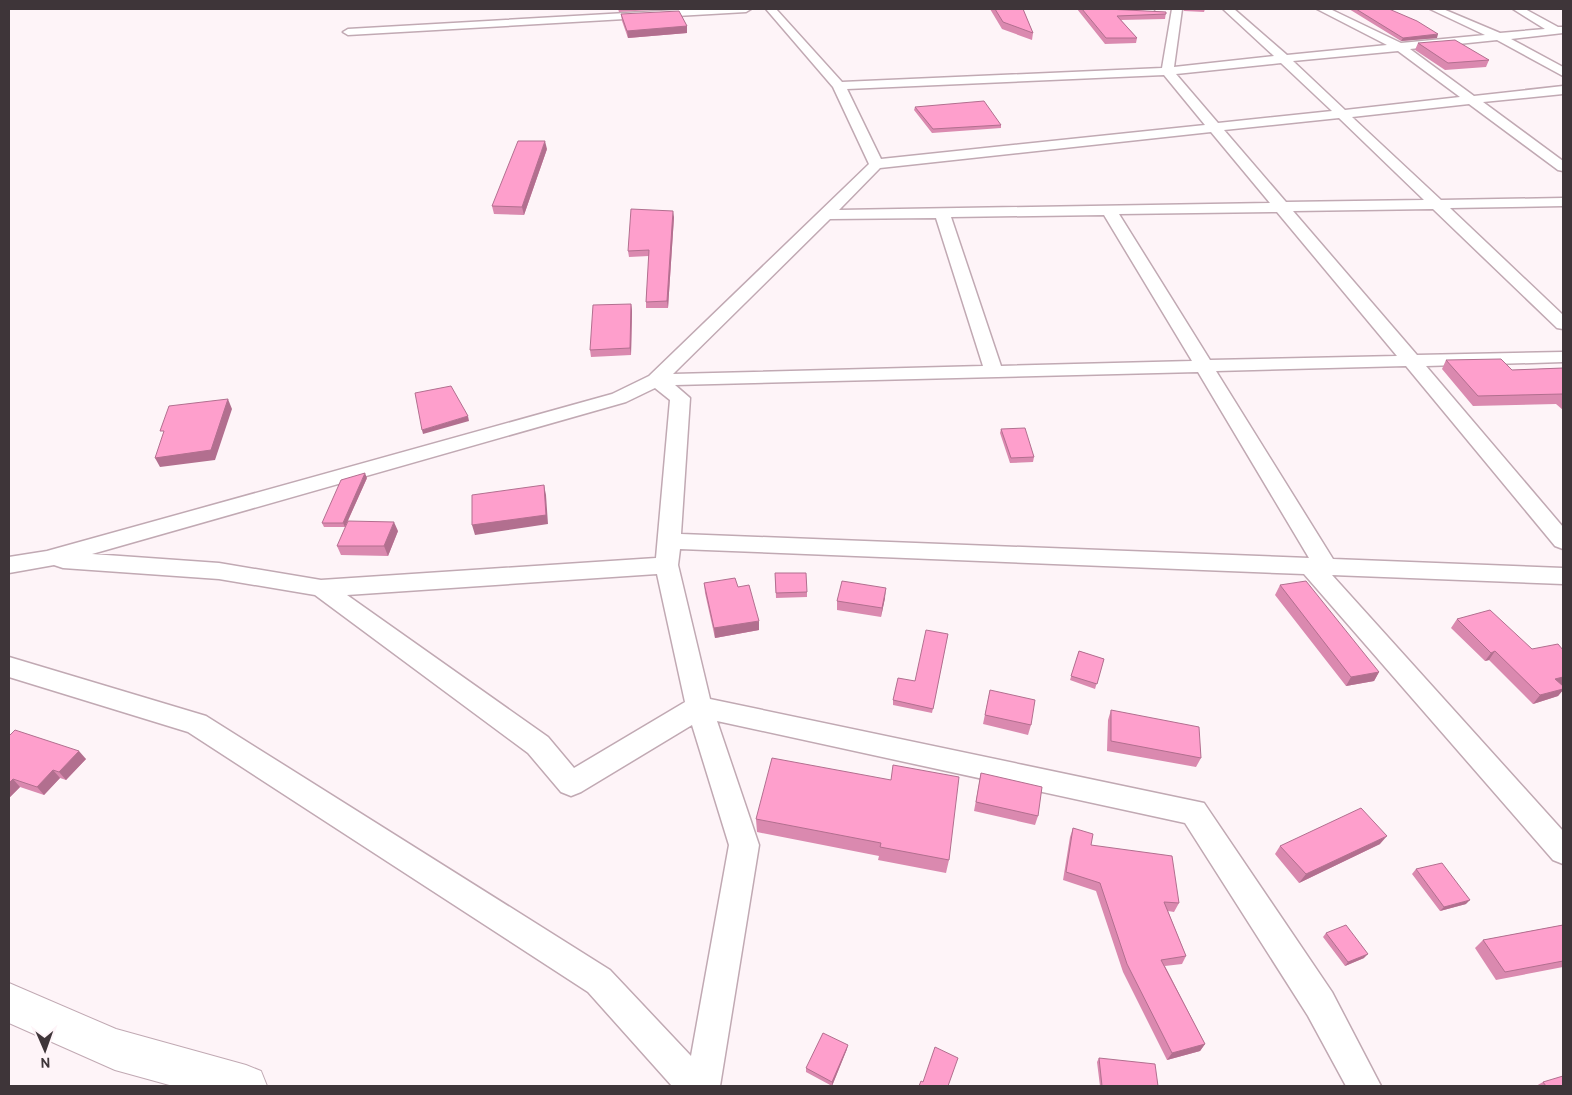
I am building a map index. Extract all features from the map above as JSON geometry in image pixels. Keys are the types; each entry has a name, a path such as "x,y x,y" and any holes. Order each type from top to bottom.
{"street":[{"path":"348,32 746,9"},
{"path":"772,9 839,86 876,164"},
{"path":"1106,9 1171,11 1167,71 1563,541"},
{"path":"1228,9 1284,59 1563,324"},
{"path":"1322,9 1400,47 1563,167"},
{"path":"1435,9 1499,37 1563,72"},
{"path":"1518,9 1560,30"},
{"path":"839,86 1167,71 1560,30"},
{"path":"9,565 47,559 619,398 656,380 876,164 1563,90"},
{"path":"826,215 1563,202"},
{"path":"1109,210 1204,366 1318,566 1563,851"},
{"path":"942,213 994,371"},
{"path":"656,380 1563,357"},
{"path":"656,380 680,398 667,565 699,707 744,844 703,1086"},
{"path":"669,541 1563,576"},
{"path":"47,559 219,571 321,588 667,565"},
{"path":"321,588 538,745 570,784 699,707 1194,812 1320,1004 1364,1086"},
{"path":"9,667 197,724 599,982 695,1086"},
{"path":"9,1003 115,1049 246,1086"}],"building":[{"path":"995,9 1023,9 1033,33 1003,22"},
{"path":"1082,9 1166,12 1166,14 1117,16 1137,38 1106,38"},
{"path":"1356,9 1389,9 1417,21 1438,34 1403,38"},
{"path":"679,11 687,26 627,31 621,14"},
{"path":"1455,40 1489,60 1448,63 1418,43"},
{"path":"984,101 1001,125 933,129 915,107"},
{"path":"518,141 545,141 522,207 492,206"},
{"path":"631,209 673,211 667,301 646,302 649,250 628,251"},
{"path":"631,304 630,348 590,350 593,305"},
{"path":"1501,359 1512,370 1563,368 1563,395 1478,396 1446,360"},
{"path":"451,386 468,416 422,430 415,393"},
{"path":"228,399 211,450 155,458 164,431 160,431 169,406"},
{"path":"1025,428 1034,457 1011,458 1001,429"},
{"path":"365,473 343,523 322,523 341,480"},
{"path":"544,485 546,515 472,525 472,495"},
{"path":"348,521 394,522 384,546 337,546"},
{"path":"775,573 806,573 807,592 776,593"},
{"path":"735,578 738,587 749,585 759,621 714,628 704,583"},
{"path":"842,581 886,588 882,608 837,601"},
{"path":"1306,581 1379,672 1351,677 1280,585"},
{"path":"1490,610 1532,649 1558,644 1563,650 1563,677 1555,679 1563,686 1563,689 1540,695 1495,651 1491,653 1457,619"},
{"path":"926,630 948,634 933,709 893,700 898,678 915,681"},
{"path":"1079,651 1104,659 1097,684 1071,676"},
{"path":"990,690 1035,700 1031,725 985,715"},
{"path":"1111,710 1199,727 1201,758 1111,741"},
{"path":"15,730 79,751 59,772 53,770 37,787 13,779 9,783 9,736"},
{"path":"772,758 891,780 893,765 959,777 949,860 880,847 881,843 756,819"},
{"path":"981,773 1042,787 1038,816 976,802"},
{"path":"1361,808 1387,836 1306,874 1280,846"},
{"path":"1073,828 1093,834 1091,845 1172,856 1179,903 1164,902 1186,956 1161,960 1205,1044 1172,1053 1127,964 1100,883 1066,872"},
{"path":"1442,863 1470,900 1444,907 1416,869"},
{"path":"1346,925 1368,954 1348,962 1326,933"},
{"path":"1563,925 1563,961 1505,972 1483,940"},
{"path":"823,1033 848,1045 832,1082 806,1068"},
{"path":"935,1047 958,1058 948,1086 919,1086 921,1081 923,1082"},
{"path":"1099,1058 1155,1064 1158,1086 1102,1086"},
{"path":"1563,1076 1563,1086 1546,1086 1543,1082"}]}
